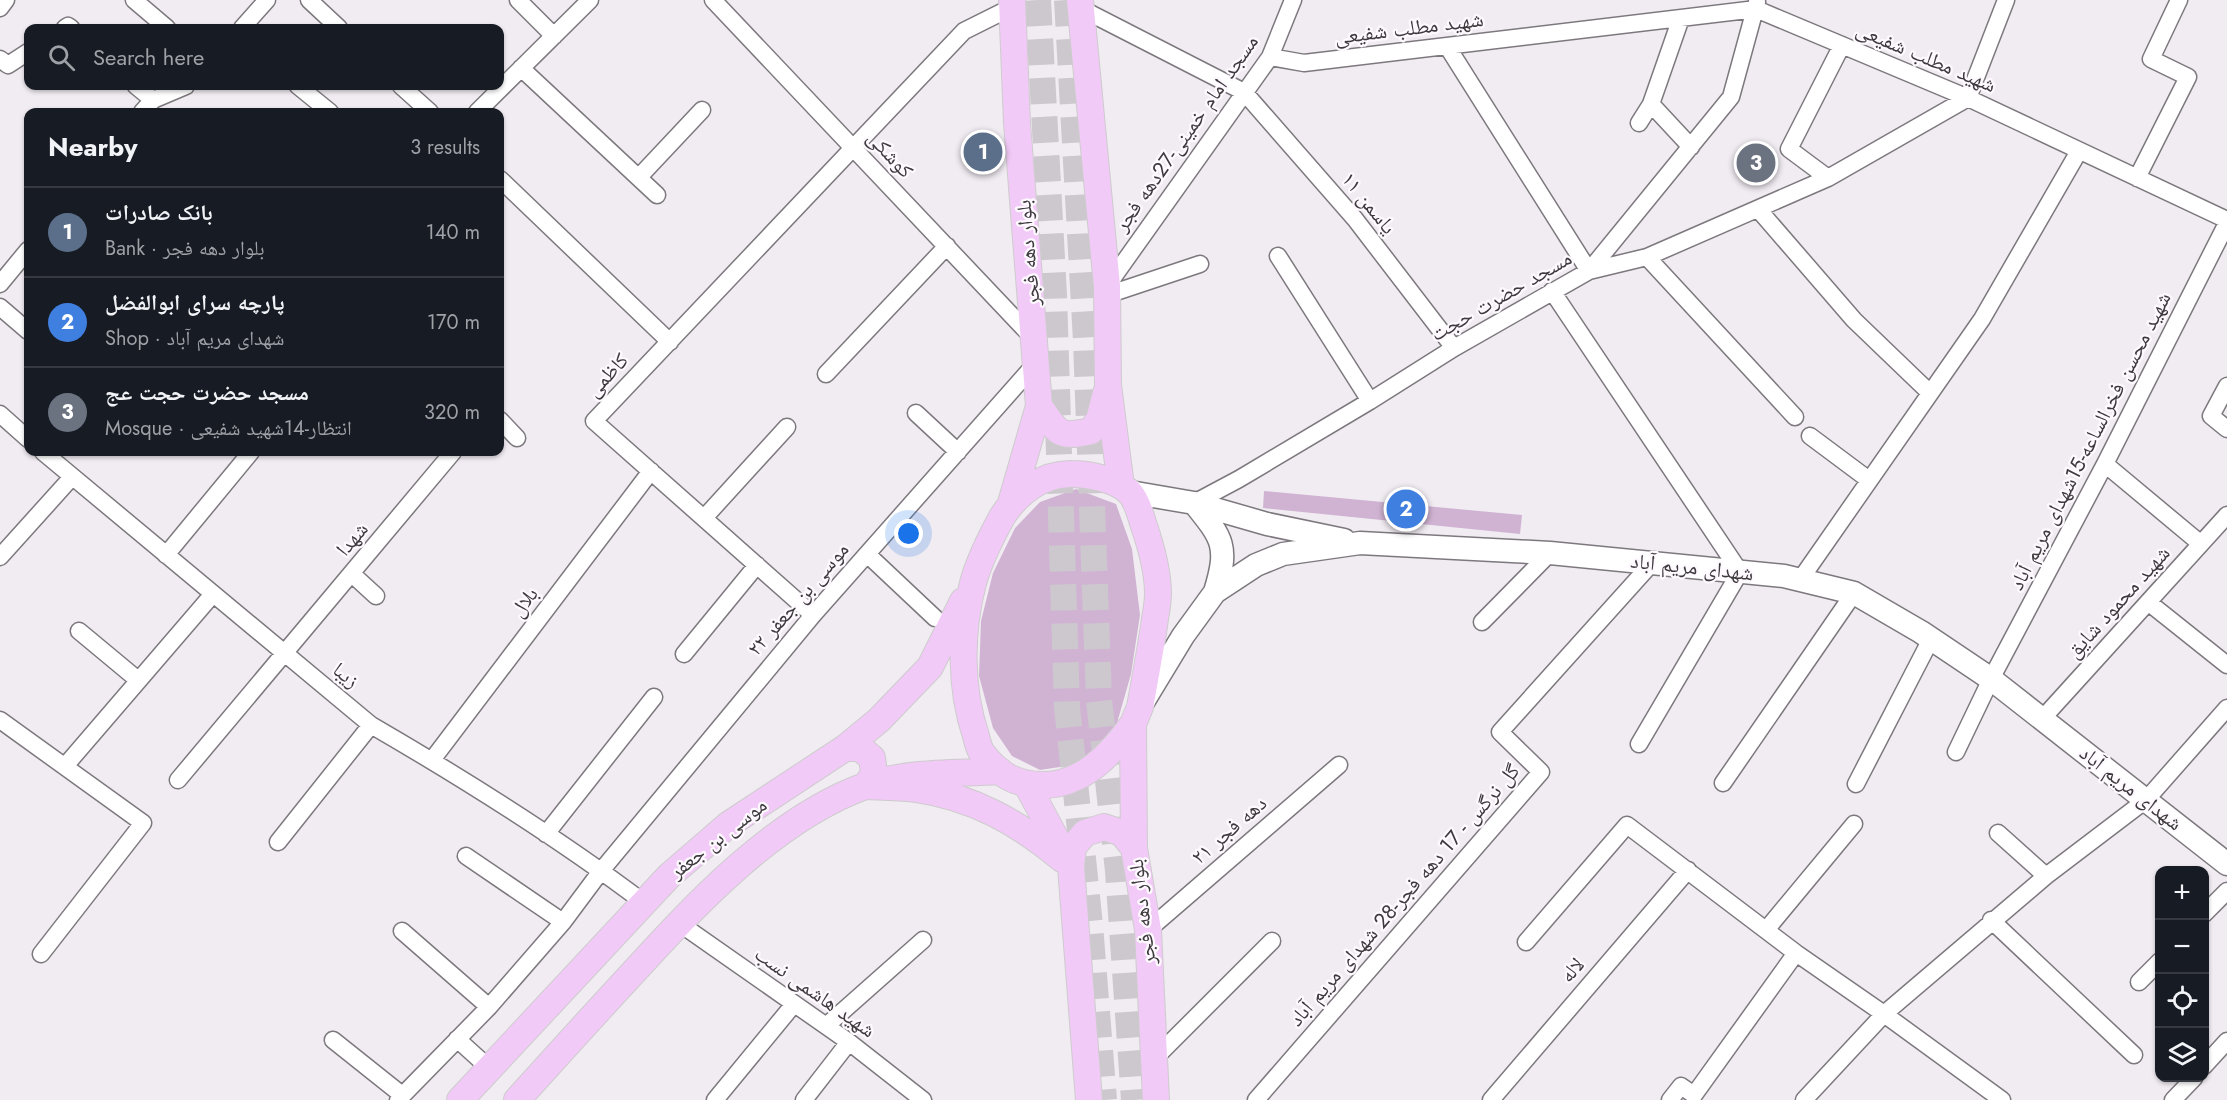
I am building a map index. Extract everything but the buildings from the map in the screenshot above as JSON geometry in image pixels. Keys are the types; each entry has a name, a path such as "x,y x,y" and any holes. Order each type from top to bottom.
{"main road":[{"name":"بلوار دهه فجر","path":"1011,503 1039,406 1017,123 1012,4"},
{"path":"1080,4 1107,290 1108,385 1125,489"},
{"path":"1039,406 1058,432 1071,436 1091,431 1099,420 1108,385"},
{"path":"1136,715 1117,747 1084,775 1057,785 1027,785 1013,781 981,751 969,715 963,662 967,615 973,582 994,532 1011,503 1028,488 1054,475 1073,474 1098,477 1125,489 1194,503 1267,524 1360,543"},
{"name":"بلوار دهه فجر","path":"1125,489 1138,508 1148,536 1155,564 1158,596 1136,715 1134,848 1148,930 1156,1100"},
{"path":"1194,503 1216,530 1223,548 1223,566 1215,592"},
{"name":"شهدای مریم آباد","path":"1136,715 1184,636 1215,592 1256,565 1283,554 1360,543 1550,553 1784,576 1854,593 1931,639 1991,679 2227,864"},
{"name":"موسی بن جعفر","path":"460,1100 669,876 728,825 845,748 879,720 930,667 973,582"},
{"path":"845,748 860,748 872,758 874,773 866,786 917,789 960,799 1000,815 1037,838 1071,867"},
{"name":"موسی بن جعفر","path":"517,1100 679,923 728,874 795,823 838,797 866,786 907,776 1000,771"},
{"path":"1027,785 1071,867"},
{"path":"1089,1100 1071,867 1073,848 1085,832 1104,827 1122,833 1134,848"}],"street":[{"path":"0,8 6,0"},
{"path":"134,0 162,24"},
{"path":"246,24 267,0"},
{"path":"309,0 335,24"},
{"path":"518,0 554,36"},
{"path":"504,85 590,0"},
{"name":"کوشکی","path":"714,0 946,246 1035,351"},
{"name":"مسجد امام خمینی-27دهه فجر","path":"1107,290 1270,57 1293,0"},
{"path":"1447,46 1589,271 1647,257 1828,178 1968,98 2004,0"},
{"path":"2137,178 2188,77 2151,59 2179,0"},
{"name":"کاظمی","path":"813,615 594,421 964,31 1012,4"},
{"path":"1080,4 1245,92"},
{"name":"شهید مطلب شفیعی","path":"1270,57 1304,63 1681,18 1757,5 1842,45 1968,98 2227,221"},
{"name":"مسجد حضرت حجت","path":"1194,503 1370,401 1454,348 1589,271 1731,97 1757,5"},
{"path":"1639,123 1651,104 1681,18"},
{"path":"1828,178 1789,149 1842,45"},
{"path":"3,66 24,54"},
{"path":"521,68 657,195"},
{"path":"138,90 148,106 178,90"},
{"path":"302,90 320,108"},
{"path":"405,90 426,108"},
{"path":"481,108 499,90"},
{"name":"یاسمن ۱۱","path":"1245,92 1355,219 1454,348"},
{"path":"1651,104 1691,147"},
{"path":"639,177 702,110"},
{"path":"1800,580 1982,319 2079,151"},
{"path":"504,183 670,342"},
{"path":"1758,209 1854,320 1930,393"},
{"name":"شهید محسن فخرالساعه-15شهدای مریم آباد","path":"1956,752 1991,679 2106,464 2227,221"},
{"path":"826,374 946,246"},
{"path":"0,284 24,255"},
{"path":"1278,255 1370,401"},
{"path":"1647,257 1795,417"},
{"path":"1107,290 1200,264"},
{"path":"1552,291 1740,572 1639,744"},
{"path":"0,307 24,328"},
{"name":"موسی بن جعفر ۲۲","path":"400,1097 489,1007 563,922 601,870 813,615 958,452 1035,351"},
{"path":"2227,386 2211,416 2227,429"},
{"path":"916,413 958,452"},
{"path":"0,414 24,435"},
{"path":"504,424 517,438"},
{"path":"704,518 787,427"},
{"path":"1810,436 1869,480"},
{"name":"زیبا","path":"48,456 371,725 432,760 546,834 601,870 643,903"},
{"path":"166,555 249,456"},
{"name":"شهدا","path":"178,780 450,456"},
{"path":"2106,464 2201,544"},
{"name":"بلال","path":"432,760 651,471"},
{"path":"0,557 72,477"},
{"name":"شهید محمود شایق","path":"2042,719 2227,515"},
{"path":"1482,622 1550,553"},
{"path":"867,554 935,618"},
{"name":"گل نرگس - 17 دهه فجر-28 شهدای مریم آباد","path":"1256,1100 1541,772 1500,732 1652,563"},
{"path":"684,654 757,565"},
{"path":"352,574 376,596"},
{"path":"1723,783 1854,593"},
{"path":"66,765 213,594"},
{"path":"2148,602 2227,665"},
{"path":"78,631 138,680"},
{"path":"1856,784 1931,639"},
{"path":"546,834 654,698"},
{"path":"1804,1100 1884,1014 1991,920 2146,800 2227,708"},
{"path":"0,720 66,765 143,823 41,954"},
{"path":"278,842 371,725"},
{"name":"دهه فجر ۲۱","path":"1148,930 1340,765"},
{"path":"1766,930 1854,824"},
{"path":"1526,942 1627,825 1796,953 2002,1100"},
{"path":"1998,833 2046,876"},
{"path":"466,856 563,922"},
{"name":"لاله","path":"1491,1100 1688,870"},
{"path":"2209,910 2227,891"},
{"path":"1991,920 2134,1055"},
{"name":"شهید هاشمی نسب","path":"679,923 849,1042 923,1100"},
{"path":"402,931 489,1007"},
{"path":"826,1026 923,940"},
{"path":"1153,1060 1272,941"},
{"path":"1671,1100 1681,1086 1694,1095 1796,953"},
{"path":"2139,982 2155,966"},
{"path":"715,1100 794,1004"},
{"path":"458,1039 489,1068"},
{"path":"333,1040 400,1097"},
{"path":"2209,1061 2227,1041"},
{"path":"804,1100 849,1042"},
{"path":"2173,1100 2189,1082"}],"shaded area":[{"path":"1076,489 1116,504 1132,549 1140,615 1131,674 1117,723 1086,763 1040,770 1012,756 993,728 979,676 981,621 993,573 1015,528 1040,502"},
{"path":"1264,491 1522,515 1520,534 1263,508"}],"tunnel":[{"path":"1038,0 1054,295 1067,707 1090,925 1104,1100"},
{"path":"1067,0 1086,341 1099,700 1118,871 1134,1100"}],"place":[{"name":"بانک صادرات","path":"983,152"},
{"name":"مسجد حضرت حجت عج","path":"1756,163"},
{"name":"پارچه سرای ابوالفضل","path":"1406,509"}]}
